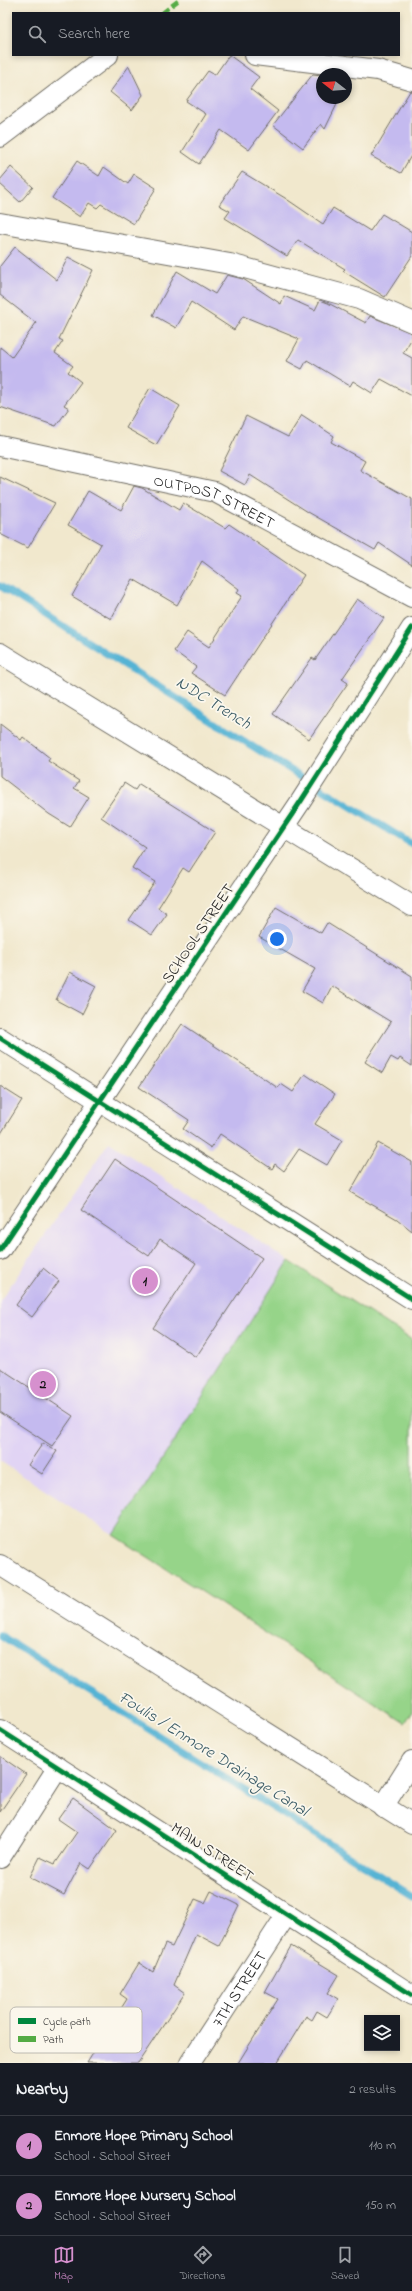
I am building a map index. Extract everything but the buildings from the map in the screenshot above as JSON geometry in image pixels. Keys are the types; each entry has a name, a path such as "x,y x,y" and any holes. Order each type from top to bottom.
{"street":[{"path":"0,137 107,56"},
{"path":"263,56 378,70 412,80"},
{"path":"0,223 230,264 359,299 412,322"},
{"name":"OUTPOST STREET","path":"0,446 215,492 412,597"},
{"name":"SCHOOL STREET","path":"0,1250 301,801 316,774 412,628"},
{"path":"0,652 412,906"},
{"path":"0,1038 412,1300"},
{"path":"0,1565 412,1824"},
{"name":"MAIN STREET","path":"0,1730 412,1995"},
{"path":"383,1806 412,1761"},
{"path":"0,1858 58,1767"},
{"name":"7TH STREET","path":"190,2063 287,1914"}],"shaded area":[{"path":"109,1142 289,1261 114,1535 0,1461 0,1301"}],"green space":[{"path":"289,1261 412,1340 412,1712 405,1723 114,1535"}],"waterway":[{"name":"NDC Trench","path":"0,586 263,753 412,844"},
{"name":"Foulis / Enmore Drainage Canal","path":"0,1635 412,1896"}],"marked path":[{"path":"163,12 179,0"}],"cycle path":[{"path":"0,1250 301,801 412,628"},
{"path":"0,1038 412,1299"},
{"path":"0,1730 412,1995"}],"place":[{"name":"Enmore Hope Primary School","path":"145,1281"},
{"name":"Enmore Hope Nursery School","path":"43,1384"}]}
